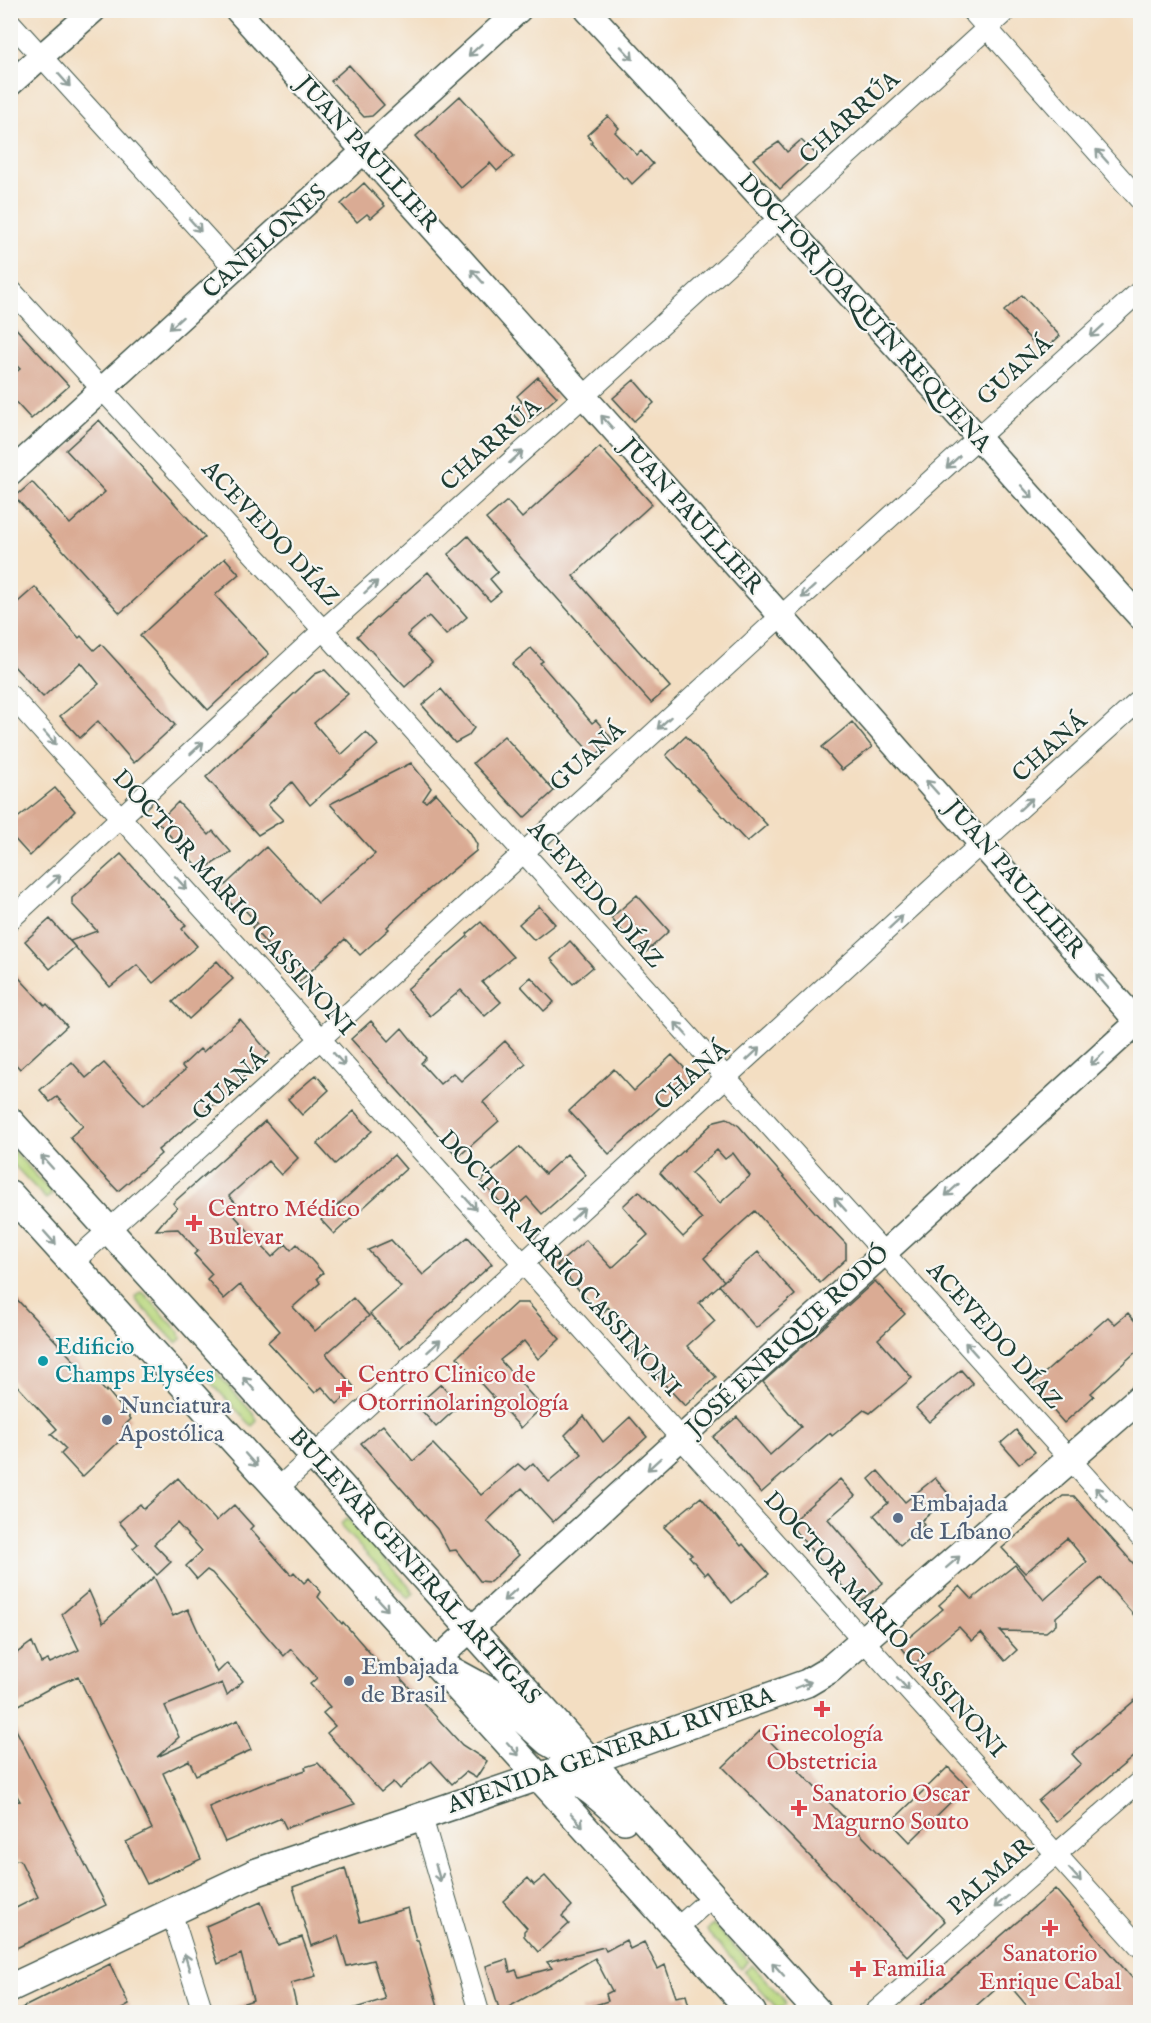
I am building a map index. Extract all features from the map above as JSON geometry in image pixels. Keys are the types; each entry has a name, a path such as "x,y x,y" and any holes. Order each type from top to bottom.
{"main road":[{"name":"BULEVAR GENERAL ARTIGAS","path":"10,1121 818,2013"},
{"name":"BULEVAR GENERAL ARTIGAS","path":"10,1194 752,2013"},
{"name":"AVENIDA GENERAL RIVERA","path":"10,1988 257,1872 590,1761 807,1683 829,1670 863,1641 1140,1398"},
{"path":"435,1662 493,1693 558,1748 590,1761"},
{"path":"538,1777 552,1774 582,1785 622,1818 679,1875 708,1892"}],"street":[{"path":"10,84 94,10"},
{"name":"JUAN PAULLIER","path":"237,10 781,616 1140,1022"},
{"name":"CANELONES","path":"10,473 519,10"},
{"name":"DOCTOR JOAQUÍN REQUENA","path":"587,10 1140,617"},
{"path":"971,10 1140,200"},
{"name":"CHARRÚA","path":"10,920 323,630 584,396 1007,10"},
{"path":"10,21 234,269"},
{"name":"ACEVEDO DÍAZ","path":"10,289 323,630 1140,1538"},
{"name":"GUANÁ","path":"72,1263 1140,291"},
{"name":"DOCTOR MARIO CASSINONI","path":"10,695 1140,1947"},
{"name":"CHANÁ","path":"277,1489 1140,700"},
{"name":"JOSÉ ENRIQUE RODÓ","path":"435,1662 1140,1022"},
{"name":"PALMAR","path":"875,2013 1140,1781"},
{"path":"422,1817 479,2013"},
{"path":"677,1928 708,1892"},
{"path":"171,1911 203,2013"}],"green space":[{"path":"11,1148 49,1189 52,1194 46,1199 11,1162"},
{"path":"141,1292 180,1333 182,1338 176,1343 137,1301 135,1297"},
{"path":"212,1371 216,1372 255,1416 257,1421 252,1426 208,1380 207,1376"},
{"path":"346,1519 414,1593 408,1598 342,1528 341,1524"},
{"path":"713,1925 749,1961 741,1969 709,1934 707,1930"},
{"path":"752,1965 785,2001 786,2004 780,2009 744,1972"}],"building":[{"path":"349,65 384,105 372,116 364,117 331,81"},
{"path":"460,96 514,156 497,171 490,163 461,188 416,136"},
{"path":"608,116 619,128 615,132 637,155 641,151 653,164 632,184 626,177 624,179 591,143 587,135"},
{"path":"801,140 817,155 780,189 753,159 779,142 787,152"},
{"path":"364,183 385,206 371,218 367,214 357,222 341,204"},
{"path":"1022,295 1060,336 1042,352 1004,311"},
{"path":"10,322 69,386 31,419 10,396 10,377 20,369 10,359"},
{"path":"538,377 557,397 524,426 511,412 522,402 517,396"},
{"path":"634,380 654,403 634,421 613,398"},
{"path":"99,420 205,537 120,613 15,497 32,482 70,524 105,492 66,450"},
{"path":"600,447 652,504 573,576 670,687 651,703 486,519 507,501 522,518"},
{"path":"468,536 498,572 490,579 501,592 490,601 448,554"},
{"path":"225,558 239,574 215,595 269,654 208,710 140,636"},
{"path":"428,572 467,617 446,635 429,616 407,635 432,662 405,687 357,636"},
{"path":"35,587 79,638 81,636 94,650 101,644 175,725 134,763 98,721 80,738 60,716 99,684 81,662 43,697 10,662 10,609"},
{"path":"531,648 543,661 540,663 592,723 596,720 613,740 594,757 512,664"},
{"path":"325,670 348,694 314,723 341,755 366,732 378,745 310,805 292,782 268,805 283,820 258,835 206,777 315,674"},
{"path":"441,689 474,728 468,736 455,743 422,705"},
{"path":"852,722 872,747 842,770 822,747"},
{"path":"504,736 554,791 524,818 473,763"},
{"path":"686,736 767,825 747,842 666,755"},
{"path":"411,763 431,788 423,800 426,802 436,793 470,832 477,845 476,851 416,900 360,955 345,939 297,984 268,953 272,950 252,927 257,923 243,908 238,912 220,890 266,847 318,903 375,854 330,804"},
{"path":"55,788 75,811 30,856 10,834 10,824"},
{"path":"178,802 209,835 213,831 231,852 201,871 158,822"},
{"path":"121,854 186,925 182,929 197,946 153,983 137,965 110,987 70,941 97,931 72,904 72,898"},
{"path":"637,895 669,931 643,955 611,918"},
{"path":"539,906 555,924 534,940 519,924"},
{"path":"50,919 75,947 50,969 25,941"},
{"path":"481,922 513,957 482,982 501,1002 485,1016 461,990 430,1016 407,989"},
{"path":"570,941 593,967 573,984 551,959"},
{"path":"217,961 233,979 189,1019 173,1002"},
{"path":"10,968 67,1026 20,1069 10,1058"},
{"path":"531,977 554,1002 544,1011 521,986"},
{"path":"240,1019 270,1054 234,1085 236,1088 217,1106 215,1104 158,1150 161,1154 118,1191 70,1137 83,1126 57,1097 50,1102 40,1090 72,1062 86,1078 104,1063 144,1105 185,1070 182,1066 200,1049 203,1052"},
{"path":"371,1021 389,1041 402,1028 426,1058 421,1063 440,1084 453,1073 461,1081 505,1041 526,1064 483,1102 499,1121 458,1157 351,1039"},
{"path":"672,1055 693,1077 609,1154 569,1111 614,1069 634,1091"},
{"path":"316,1075 329,1090 302,1115 288,1099"},
{"path":"354,1111 372,1131 335,1164 317,1144"},
{"path":"727,1118 739,1126 829,1228 846,1244 846,1259 820,1283 755,1211 737,1227 704,1258 724,1281 699,1303 715,1321 687,1346 716,1377 685,1406 654,1373 652,1375 630,1350 639,1342 608,1307 601,1315 557,1265 586,1240 612,1268 648,1235 623,1206 639,1191 683,1237 702,1219 660,1173 715,1121","holes":["717,1150 725,1159 733,1153 750,1176 720,1203 691,1173"]},
{"path":"265,1121 298,1158 281,1175 268,1161 229,1196 238,1206 231,1212 272,1257 286,1244 291,1250 297,1244 323,1273 317,1278 320,1283 293,1307 315,1331 353,1298 369,1316 326,1354 355,1388 337,1404 322,1387 315,1393 268,1342 280,1331 240,1285 224,1299 207,1279 212,1274 194,1254 198,1251 178,1229 156,1230 177,1208 173,1203"},
{"path":"520,1147 545,1174 567,1154 586,1175 542,1214 527,1197 509,1212 481,1181"},
{"path":"394,1155 406,1169 334,1234 321,1220"},
{"path":"468,1237 492,1264 400,1348 370,1314 401,1287 368,1250 391,1240 423,1275"},
{"path":"758,1252 795,1295 756,1328 719,1285"},
{"path":"875,1281 905,1314 878,1339 912,1378 870,1413 864,1410 832,1436 830,1433 761,1493 713,1437 737,1417 770,1455 801,1427 763,1382"},
{"path":"10,1292 93,1381 95,1380 106,1392 107,1390 131,1419 123,1427 128,1433 82,1477 61,1454 66,1449 51,1434 57,1429 10,1378"},
{"path":"516,1303 528,1303 560,1339 538,1359 524,1341 500,1360 542,1407 521,1428 457,1357"},
{"path":"1128,1313 1140,1327 1140,1348 1091,1393 1094,1396 1064,1423 1031,1385 1108,1317 1115,1324"},
{"path":"961,1370 973,1384 929,1422 916,1408"},
{"path":"441,1384 460,1405 436,1427 417,1405"},
{"path":"584,1416 603,1442 630,1417 647,1437 553,1522 522,1488 487,1521 519,1555 490,1582 480,1581 456,1550 449,1551 437,1529 361,1443 383,1425 413,1461 433,1444 481,1495 518,1464 525,1470 533,1463 549,1482 582,1454 565,1435"},
{"path":"1016,1430 1035,1452 1019,1464 1001,1443"},
{"path":"878,1471 905,1502 935,1478 951,1497 921,1521 924,1525 900,1545 874,1515 888,1503 869,1479"},
{"path":"178,1478 216,1521 234,1505 253,1526 250,1529 291,1575 294,1572 304,1583 309,1578 321,1592 318,1597 390,1676 395,1672 462,1745 487,1761 476,1778 466,1772 452,1784 431,1761 399,1789 393,1782 381,1792 327,1733 335,1726 323,1713 330,1707 310,1684 317,1678 291,1649 284,1656 212,1573 207,1570 197,1579 186,1566 202,1551 177,1523 154,1544 171,1562 157,1575 133,1548 138,1544 119,1522 140,1504 144,1509"},
{"path":"840,1479 855,1496 828,1519 883,1583 858,1604 789,1524"},
{"path":"1063,1496 1074,1496 1140,1571 1140,1622 1101,1578 1056,1617 1056,1624 1046,1632 1000,1631 1017,1650 1005,1661 981,1633 972,1641 959,1627 914,1664 900,1645 943,1609 939,1605 960,1586 972,1599 1015,1565 1044,1600 1087,1562 1067,1538 1025,1573 1002,1548"},
{"path":"701,1497 741,1546 743,1544 769,1574 732,1603 708,1572 705,1575 689,1556 692,1555 664,1527"},
{"path":"154,1577 173,1616 188,1609 217,1673 227,1663 243,1681 227,1695 222,1683 165,1706 179,1737 157,1757 238,1720 251,1750 196,1775 189,1760 163,1773 201,1859 147,1884 126,1842 152,1829 78,1676 10,1710 10,1658 32,1642 41,1663 48,1660 50,1663 79,1650 62,1614 89,1591 103,1623"},
{"path":"1140,1696 1140,1751 1056,1822 1038,1801 1081,1764 1072,1754"},
{"path":"10,1718 106,1905 10,1951 10,1911 38,1897 20,1860 10,1861 10,1802 20,1801 10,1783"},
{"name":"Sanatorio Oscar Magurno Souto","path":"760,1731 945,1921 908,1957 723,1767"},
{"path":"318,1763 355,1804 286,1828 281,1818 225,1842 209,1807 263,1784 306,1770 305,1767"},
{"path":"948,1767 967,1786 910,1842 891,1822"},
{"path":"345,1868 360,1922 408,1908 438,2006 414,2013 352,2013 352,2009 385,1999 373,1960 347,1966 338,1936 311,1946 293,1887"},
{"path":"545,1876 572,1906 562,1916 569,1924 538,1952 524,1936 527,1928 503,1901 528,1878 534,1885"},
{"name":"Sanatorio Enrique Cabal","path":"1055,1889 1140,1987 1140,2013 1033,2013 1005,1980 968,2013 912,2013"},
{"path":"261,1902 278,1945 302,1937 316,1976 291,1983 298,2013 224,2013 224,2010 253,2000 241,1954 218,1964 206,1926"},
{"path":"626,1940 630,1949 644,1942 658,1969 665,1965 676,1997 686,1995 691,2013 582,2013 582,2009 608,2001 606,1994 612,1991 595,1958 500,2012 486,1966 507,1959 510,1972 516,1970 519,1977 552,1968 547,1962 604,1947 606,1951"},
{"path":"110,1964 129,2005 115,2013 12,2013"}],"place":[{"name":"Centro Médico Bulevar","path":"194,1223"},
{"name":"Edificio Champs Elysées","path":"43,1361"},
{"name":"Centro Clinico de Otorrinolaringología","path":"344,1389"},
{"name":"Nunciatura Apostólica","path":"107,1420"},
{"name":"Embajada de Líbano","path":"898,1518"},
{"name":"Embajada de Brasil","path":"349,1681"},
{"name":"Ginecología Obstetricia","path":"822,1709"},
{"name":"Sanatorio Oscar Magurno Souto","path":"799,1808"},
{"name":"Sanatorio Enrique Cabal","path":"1050,1928"},
{"name":"Familia","path":"858,1969"}]}
